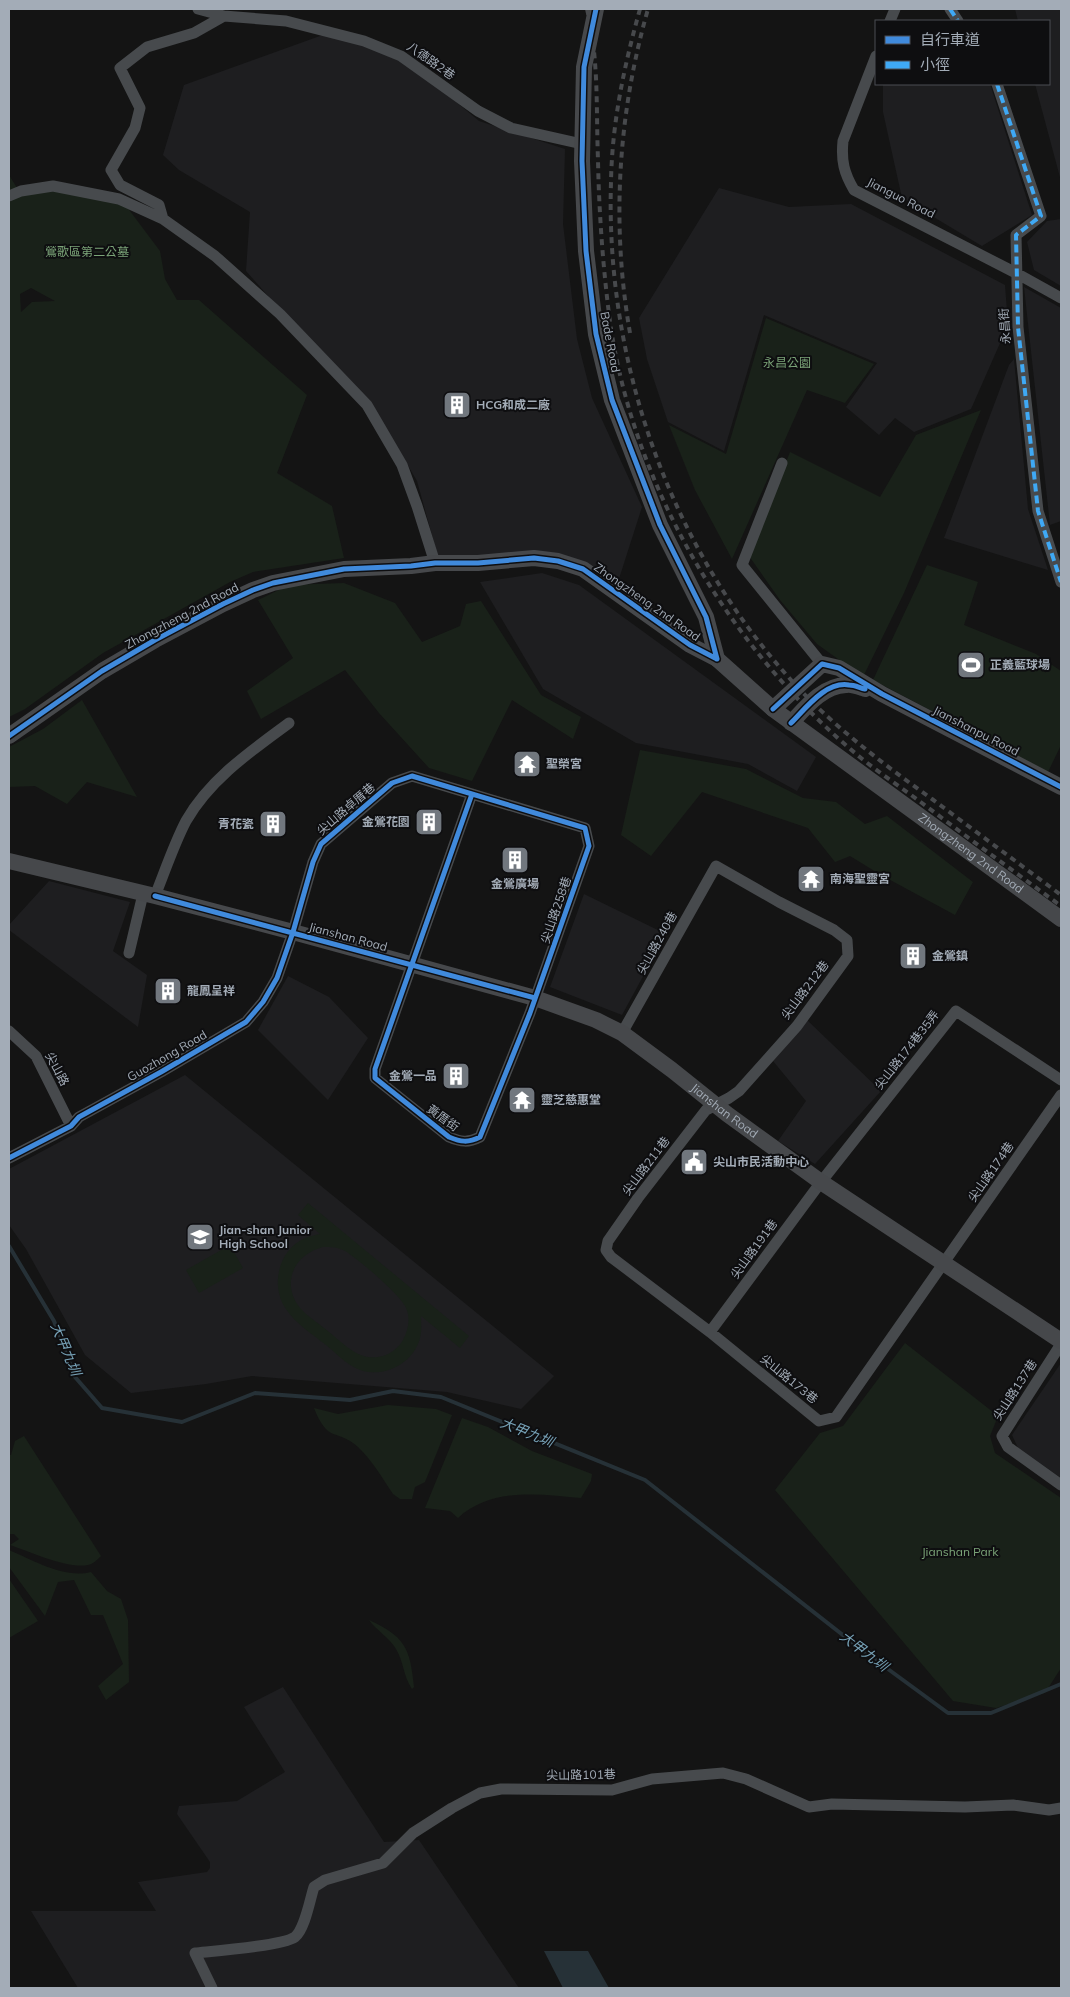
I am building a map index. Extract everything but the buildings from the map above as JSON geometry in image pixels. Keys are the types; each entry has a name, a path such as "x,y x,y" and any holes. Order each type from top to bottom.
{"street":[{"name":"八德路2巷","path":"198,9 224,16 286,21 364,41 401,56 478,110 511,128 582,144"},
{"name":"Bade Road","path":"596,9 584,67 582,144 586,251 596,334 612,400 660,525 706,617 717,659"},
{"path":"950,9 957,20"},
{"path":"163,219 159,205 120,185 111,170 135,128 140,108 120,68 147,47 194,33 224,16"},
{"name":"Jianguo Road","path":"875,59 843,141 841,156 844,173 854,190 1061,298"},
{"name":"永昌街","path":"998,85 1041,216 1016,235 1018,327 1038,511 1061,582"},
{"path":"9,196 21,191 52,186 119,199 136,205 163,219 215,256 280,314 367,405 402,465 435,564"},
{"path":"773,709 822,664 742,565 782,463"},
{"name":"Zhongzheng 2nd Road","path":"9,736 110,666 162,636 253,590 273,583 344,569 478,563 534,558 558,561 583,570 690,644 717,659 791,723 1061,919"},
{"name":"Jianshanpu Road","path":"822,664 839,668 882,694 1061,786"},
{"name":"Jianshanpu Road","path":"791,723 817,697 832,687 848,684 882,694"},
{"path":"129,954 149,895 186,821 210,789 233,766 289,723"},
{"name":"尖山路卓厝巷","path":"293,932 313,862 321,844 392,783 412,776 585,828"},
{"path":"412,965 472,794"},
{"name":"尖山路258巷","path":"535,998 589,846 585,828"},
{"name":"Jianshan Road","path":"9,861 293,932 535,998 596,1020 622,1033 821,1182 1061,1342"},
{"name":"尖山路240巷","path":"622,1033 716,866 779,902"},
{"name":"尖山路212巷","path":"717,1106 739,1091 797,1026 848,956 847,940 834,930 779,902"},
{"name":"Guozhong Road","path":"9,1158 71,1126 79,1117 246,1022 263,1002 276,978 293,932"},
{"name":"黃厝街","path":"412,965 375,1069 375,1078 449,1137 459,1141 469,1142 480,1137 509,1070 535,998"},
{"name":"尖山路174巷35弄","path":"821,1182 956,1011 1061,1080"},
{"name":"尖山路","path":"9,1032 36,1056 71,1126"},
{"name":"尖山路174巷","path":"944,1264 1061,1095"},
{"name":"尖山路211巷","path":"606,1250 608,1241 706,1110 717,1106"},
{"name":"尖山路191巷","path":"710,1332 821,1182"},
{"name":"尖山路173巷","path":"606,1250 611,1257 710,1332 818,1421 836,1417 944,1264"},
{"name":"尖山路137巷","path":"1061,1342 1002,1436 1008,1447 1061,1485"},
{"name":"尖山路101巷","path":"212,1988 195,1953 274,1943 295,1937 303,1924 314,1886 326,1880 383,1863 413,1833 480,1793 501,1789 612,1790 652,1779 722,1773 746,1779 809,1807 832,1804 964,1807 1013,1805 1049,1810 1061,1808"}],"shaded area":[{"path":"1015,9 1061,9 1061,181 1035,85 1050,85 1050,20 1018,20"},
{"path":"331,32 412,65 479,121 565,149 563,224 577,339 592,398 642,507 617,585 579,564 438,557 417,481 389,433 246,271 250,212 179,170 163,155 184,85"},
{"path":"883,85 990,85 1032,215 982,246 902,198 883,112"},
{"path":"719,188 789,207 851,204 1005,285 1008,325 971,409 914,432 895,418 879,435 846,407 877,363 764,315 724,451 668,422 647,359 639,318"},
{"path":"1061,219 1061,286 1034,270 1027,242 1047,221"},
{"path":"1024,287 1061,308 1061,521 1050,525"},
{"path":"1014,359 1028,509 1048,570 944,538 1009,365"},
{"path":"542,573 579,585 816,757 797,791 748,764 636,743 543,689 480,582"},
{"path":"49,881 130,902 113,951 147,975 138,1027 9,930 9,925"},
{"path":"584,894 666,934 622,1015 550,987"},
{"path":"288,976 329,997 368,1038 328,1100 258,1030"},
{"path":"807,1020 881,1091 815,1164 778,1141 806,1101 773,1061"},
{"name":"Jian-shan Junior High School","path":"185,1075 554,1376 521,1409 447,1392 252,1376 206,1384 131,1393 85,1355 26,1249 9,1225 9,1169"},
{"path":"1061,1363 1061,1478 1018,1448 1012,1435"},
{"path":"283,1687 384,1842 419,1840 519,1988 78,1988 31,1911 156,1911 138,1882 207,1872 210,1868 210,1862 177,1814 179,1806 237,1801 285,1772 244,1707"},
{"path":"544,1951 588,1951 609,1988 563,1988"}],"green space":[{"name":"鶯歌區第二公墓","path":"9,175 22,196 39,191 70,190 124,203 160,251 165,279 177,300 199,300 307,395 277,473 332,506 344,558 253,572 230,582 103,653 25,709 9,717","holes":["31,288 55,301 32,302 21,312 20,294"]},
{"name":"永昌公園","path":"766,318 874,364 845,403 807,390 732,559 695,490 669,425 726,454"},
{"path":"981,410 904,593 863,677 817,644 780,600 749,556 790,452 880,497 916,435"},
{"path":"927,565 978,582 964,625 1036,654 1061,671 1061,745 1048,772 873,680"},
{"path":"344,583 395,603 422,642 460,626 466,604 481,601 541,695 581,717 573,739 512,700 472,781 429,768 379,713 345,670 261,719 247,691 293,658 258,600 289,585"},
{"path":"82,700 137,797 87,782 67,804 35,786 9,787 9,747 43,729"},
{"path":"640,750 746,769 803,798 836,802 865,824 887,816 973,882 955,915 850,856 835,862 808,828 702,792 651,856 621,835"},
{"path":"308,1203 469,1336 460,1348 421,1316 420,1338 417,1347 406,1361 390,1370 381,1372 363,1371 343,1360 304,1329 286,1309 278,1290 279,1269 288,1251 305,1238 320,1234 298,1215","holes":["323,1247 340,1249 351,1255 379,1278 403,1302 409,1320 405,1336 392,1352 378,1357 358,1354 300,1308 291,1288 294,1270 305,1256"]},
{"path":"230,1245 243,1268 199,1293 186,1270"},
{"name":"Jianshan Park","path":"905,1343 998,1416 990,1436 995,1453 1061,1498 1061,1668 1045,1693 996,1708 953,1701 775,1490 820,1433 843,1426"},
{"path":"388,1405 436,1409 452,1415 425,1482 415,1487 412,1499 400,1499 393,1494 363,1452 351,1441 333,1434 324,1427 314,1408 338,1414"},
{"path":"462,1418 488,1427 532,1451 592,1474 591,1481 581,1498 533,1494 501,1497 471,1508 458,1518 450,1511 425,1508"},
{"path":"24,1436 101,1556 92,1564 70,1565 10,1545 19,1539 14,1534 9,1534 9,1455 11,1455 15,1441"},
{"path":"9,1550 60,1571 70,1573 91,1572 107,1591 121,1599 128,1620 129,1682 106,1700 98,1686 123,1664 103,1615 91,1615 74,1580 58,1582 45,1616 9,1567"},
{"path":"9,1579 38,1621 9,1638"},
{"path":"369,1620 391,1632 403,1645 410,1662 414,1687 412,1689 396,1649"}],"waterway":[{"name":"大甲九圳","path":"9,1246 54,1321 75,1377 102,1408 182,1422 255,1393 350,1400 393,1391 441,1397 645,1480 862,1650 948,1713 991,1713 1061,1684"}],"railway":[{"path":"587,9 594,47 600,220 605,281 610,322 622,384 641,446 666,505 696,562 731,617 770,668 814,715 861,758 1061,906"},
{"path":"640,9 624,73 616,116 611,182 612,253 621,324 636,394 659,463 687,528 723,591 764,649 812,702 885,765 1061,895"},
{"path":"630,333 621,251 619,210 621,170 624,129 630,89 648,9"}],"marked path":[{"path":"950,9 957,20"},
{"path":"997,85 1041,216 1016,235 1018,327 1038,511 1061,582"}],"cycle path":[{"path":"596,9 584,67 582,161 586,251 596,334 612,400 660,525 706,617 717,659"},
{"path":"9,736 102,671 223,604 273,583 344,569 435,563 478,563 534,558 558,561 583,569 690,645 717,659"},
{"path":"773,709 822,664 839,668 882,694 1061,787"},
{"path":"791,723 810,703 832,687 853,685 865,689"},
{"path":"9,1158 71,1126 79,1117 246,1022 263,1002 277,978 293,932 313,862 321,844 392,783 412,776 585,828 589,846 530,1013 480,1137 464,1141 449,1137 375,1078 375,1069 472,794"},
{"path":"155,896 535,998"}],"place":[{"name":"HCG和成二廠","path":"457,405"},
{"name":"正義藍球場","path":"971,665"},
{"name":"聖榮宮","path":"527,764"},
{"name":"金鶯花園","path":"429,822"},
{"name":"青花瓷","path":"273,824"},
{"name":"金鶯廣場","path":"515,860"},
{"name":"南海聖靈宮","path":"811,879"},
{"name":"金鶯鎮","path":"913,956"},
{"name":"龍鳳呈祥","path":"168,991"},
{"name":"金鶯一品","path":"456,1076"},
{"name":"靈芝慈惠堂","path":"522,1100"},
{"name":"尖山市民活動中心","path":"694,1162"},
{"name":"Jian-shan Junior High School","path":"200,1237"}]}
